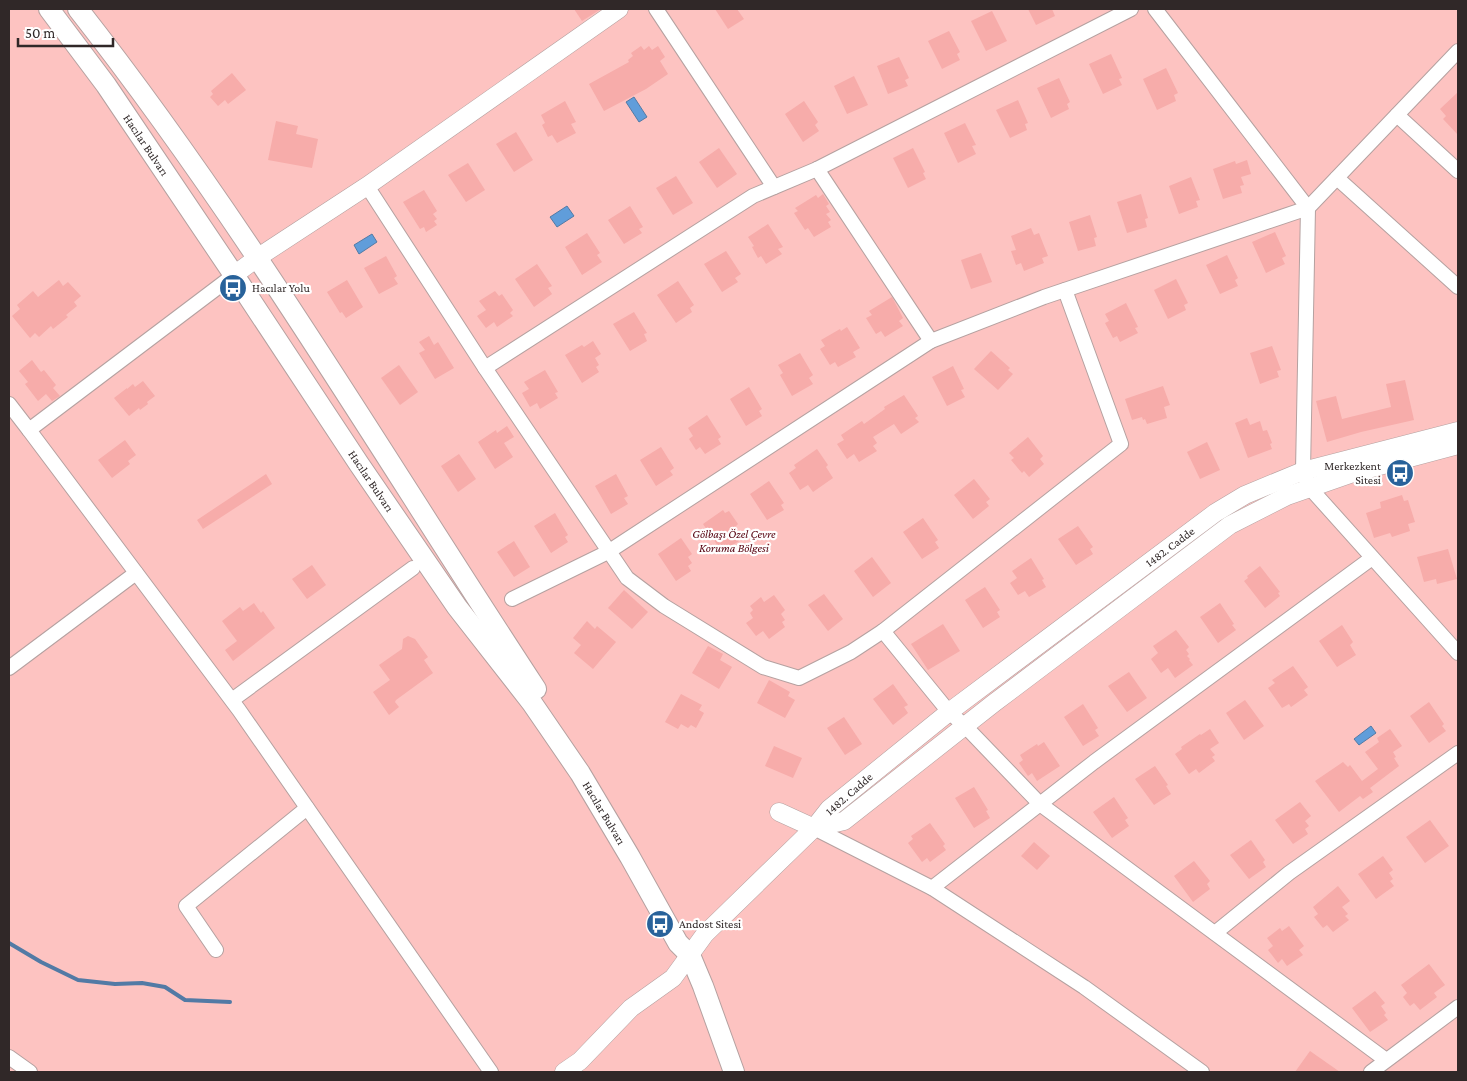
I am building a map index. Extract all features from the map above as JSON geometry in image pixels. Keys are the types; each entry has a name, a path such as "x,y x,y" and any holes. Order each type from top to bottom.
{"main road":[{"name":"Hacılar Bulvarı","path":"49,9 106,85 451,599 556,737 612,826 678,942 690,955"},
{"name":"Hacılar Bulvarı","path":"78,9 141,92 216,197 322,355 521,666 612,803 687,937 690,955 734,1072"}],"street":[{"path":"29,430 257,258 367,186 619,9"},
{"path":"656,9 774,187"},
{"path":"484,368 753,196 817,169 1131,9"},
{"path":"1155,9 1308,208 1303,471 1310,488 1458,653"},
{"path":"512,599 608,552 931,341 1065,290 1308,208 1458,51"},
{"path":"1397,115 1458,172"},
{"path":"817,169 931,341"},
{"path":"1337,178 1458,287"},
{"path":"367,186 484,368 627,578 664,606 762,667 799,678 851,652 883,631 1121,444 1065,290"},
{"path":"9,404 232,700 491,1072"},
{"name":"1482. Cadde","path":"814,828 830,809 949,712 1215,513 1245,495 1303,471 1458,430"},
{"name":"1482. Cadde","path":"814,828 844,821 994,703 1230,525 1287,496 1353,473 1458,445"},
{"path":"932,888 1094,762 1372,558"},
{"path":"232,700 413,568"},
{"path":"9,668 136,573"},
{"path":"883,631 949,712 965,726 1040,804 1386,1060"},
{"path":"1215,933 1290,873 1458,753"},
{"path":"216,950 186,906 307,808"},
{"path":"779,812 932,888 1084,987 1202,1072"},
{"path":"564,1072 580,1061 631,1008 674,978 705,934 814,828"},
{"path":"1371,1072 1458,1007"},
{"path":"9,1056 30,1072"}],"green space":[{"name":"Gölbaşı Özel Çevre Koruma Bölgesi","path":"9,9 1458,9 1458,1072 9,1072"}],"water":[{"path":"634,97 647,117 639,122 626,102"},
{"path":"567,206 574,216 557,227 550,217"},
{"path":"372,234 377,242 359,254 354,245"},
{"path":"1371,726 1376,733 1359,745 1354,739"}],"building":[{"path":"574,9 601,9 582,21"},
{"path":"715,9 737,9 744,19 728,29"},
{"path":"1028,9 1052,9 1055,16 1036,25"},
{"path":"992,11 1007,41 986,51 971,21"},
{"path":"949,31 960,52 957,54 960,60 942,69 928,41"},
{"path":"641,46 644,50 649,46 652,50 658,46 665,57 660,61 668,74 646,89 604,111 589,84 629,62 628,60 633,56 631,53"},
{"path":"1111,54 1122,78 1119,79 1122,85 1103,94 1089,64"},
{"path":"899,57 909,78 905,80 908,86 888,94 877,66"},
{"path":"1166,68 1178,93 1174,95 1176,101 1157,110 1143,79"},
{"path":"232,73 246,90 228,104 225,100 218,106 210,97 213,94 211,91"},
{"path":"854,76 868,105 847,114 834,86"},
{"path":"1059,78 1070,102 1067,104 1069,109 1051,118 1037,88"},
{"path":"1458,92 1458,135 1443,119 1446,116 1440,109"},
{"path":"1018,100 1028,123 1025,124 1027,130 1010,138 996,110"},
{"path":"565,101 576,122 571,124 576,133 557,143 552,135 548,137 542,125 545,123 541,115"},
{"path":"804,101 818,122 815,125 819,131 803,142 785,114"},
{"path":"276,121 298,126 296,134 318,139 312,168 268,160"},
{"path":"965,123 976,145 972,146 976,154 958,163 944,133"},
{"path":"516,132 533,160 514,172 496,144"},
{"path":"719,148 737,174 717,188 699,162"},
{"path":"913,148 925,172 923,173 926,179 908,188 893,158"},
{"path":"1247,160 1251,174 1241,177 1244,185 1240,186 1242,193 1223,199 1213,169 1235,161 1236,164"},
{"path":"468,163 485,190 466,202 448,175"},
{"path":"676,176 693,203 673,215 656,188"},
{"path":"1191,177 1200,200 1196,201 1198,207 1179,214 1169,186"},
{"path":"424,190 437,211 433,214 437,219 434,221 437,225 426,232 424,227 420,229 403,202"},
{"path":"823,194 829,204 826,206 830,212 826,214 831,220 828,222 831,227 814,237 808,228 805,230 794,213 798,211 795,208 816,195 818,198"},
{"path":"1141,194 1148,218 1145,219 1147,227 1127,233 1117,202"},
{"path":"630,206 643,227 639,229 642,233 624,244 608,220"},
{"path":"1090,215 1097,237 1094,238 1096,246 1078,251 1069,222"},
{"path":"768,224 783,247 778,249 782,254 766,264 761,256 758,258 752,247 754,246 748,237"},
{"path":"1031,228 1034,235 1039,233 1048,256 1042,258 1044,263 1024,271 1021,263 1016,265 1011,251 1016,250 1011,236"},
{"path":"1275,232 1286,256 1282,258 1285,264 1266,273 1252,242"},
{"path":"587,233 600,253 597,255 602,262 582,275 565,247"},
{"path":"726,251 741,274 735,278 738,282 722,292 704,264"},
{"path":"981,253 992,282 971,289 961,260"},
{"path":"1227,255 1238,278 1235,280 1238,286 1220,294 1206,265"},
{"path":"386,256 397,276 394,278 398,284 379,294 364,268"},
{"path":"537,264 552,286 548,288 552,294 534,307 515,279"},
{"path":"1176,279 1188,303 1184,305 1186,310 1168,319 1154,290"},
{"path":"59,280 63,286 68,282 81,296 74,302 77,306 66,315 68,317 53,329 51,326 39,337 35,333 30,338 12,316 20,309 17,305 33,291 38,297"},
{"path":"347,280 363,307 346,318 342,312 340,313 327,292"},
{"path":"678,281 694,305 690,308 692,312 676,323 657,295"},
{"path":"495,291 499,296 502,294 513,310 510,313 513,316 497,327 494,322 486,328 477,316 486,310 479,301"},
{"path":"892,297 903,318 899,321 903,326 885,337 881,331 876,334 866,318 872,315 869,311"},
{"path":"1126,303 1138,327 1135,328 1138,333 1120,342 1117,336 1113,338 1105,323 1109,321 1105,314"},
{"path":"634,312 647,333 644,334 647,341 630,351 613,324"},
{"path":"847,327 860,348 853,352 856,357 838,367 835,362 830,365 820,349 825,346 821,340"},
{"path":"429,336 434,345 438,342 454,368 435,379 419,353 425,350 419,342"},
{"path":"593,341 601,354 595,358 599,365 596,367 599,372 582,383 565,355"},
{"path":"1272,346 1281,370 1277,371 1279,377 1260,384 1250,353"},
{"path":"991,351 1010,368 1008,370 1013,374 998,390 974,369"},
{"path":"800,353 813,375 809,378 813,384 792,396 780,375 783,373 778,365"},
{"path":"32,360 41,372 44,370 56,385 53,388 60,396 52,401 46,394 38,401 25,384 28,382 19,371"},
{"path":"399,365 418,392 400,405 381,378"},
{"path":"953,366 964,389 961,390 965,397 947,406 932,377"},
{"path":"545,370 558,392 555,393 558,398 540,409 537,403 530,407 522,393 529,389 524,382"},
{"path":"1405,380 1414,420 1327,442 1316,401 1336,396 1342,419 1391,407 1386,384"},
{"path":"143,381 155,396 147,402 148,404 129,416 114,398 133,384 135,387"},
{"path":"1163,386 1170,405 1164,407 1167,418 1147,424 1142,417 1132,420 1125,399"},
{"path":"749,387 762,409 759,411 762,416 746,426 730,399"},
{"path":"904,395 918,416 915,418 919,422 901,434 894,424 873,437 877,443 873,446 877,451 859,462 854,454 847,459 837,444 844,440 841,435 862,421 864,424 885,409 884,407"},
{"path":"707,415 721,437 718,439 721,444 705,454 700,447 696,450 689,439 693,436 688,428"},
{"path":"1247,418 1250,425 1260,421 1263,431 1267,430 1272,443 1270,444 1272,449 1248,458 1235,423"},
{"path":"507,426 514,437 504,443 513,457 495,469 478,442 496,430 497,433"},
{"path":"1028,437 1043,456 1040,459 1044,464 1029,477 1024,471 1022,473 1011,460 1014,458 1009,453"},
{"path":"125,440 136,455 128,461 130,464 112,478 98,460"},
{"path":"1207,442 1220,470 1200,479 1187,452"},
{"path":"661,447 674,468 670,471 673,475 656,486 640,460"},
{"path":"817,449 828,465 826,467 833,478 813,492 808,485 800,490 789,473 796,468 794,465"},
{"path":"459,454 476,479 458,492 441,466"},
{"path":"266,474 272,484 203,529 197,520"},
{"path":"616,474 628,496 624,498 628,504 611,514 595,486"},
{"path":"974,479 990,499 986,502 989,506 973,519 954,495"},
{"path":"769,481 784,503 781,505 784,510 767,520 750,494"},
{"path":"1402,495 1404,501 1408,500 1415,522 1408,524 1410,531 1392,537 1390,533 1374,538 1366,513 1381,508 1380,502"},
{"path":"723,510 725,513 729,511 738,524 735,527 740,534 736,536 739,541 722,552 703,524"},
{"path":"555,513 568,535 565,537 568,542 551,553 534,526"},
{"path":"923,518 938,540 935,542 939,548 922,559 903,532"},
{"path":"1078,526 1093,547 1090,549 1093,554 1076,565 1058,539"},
{"path":"681,538 692,554 688,557 692,563 688,566 691,571 676,581 658,554"},
{"path":"514,541 530,567 514,577 497,552"},
{"path":"1448,549 1457,579 1437,584 1436,579 1424,582 1417,557"},
{"path":"872,557 891,583 873,597 854,571"},
{"path":"1031,558 1044,579 1042,580 1046,587 1029,597 1025,591 1018,595 1010,583 1017,578 1012,571"},
{"path":"312,565 326,585 307,599 292,579"},
{"path":"1260,566 1280,592 1278,593 1280,596 1265,608 1244,581 1248,578 1247,576"},
{"path":"985,587 1000,610 997,612 1000,617 983,628 965,600"},
{"path":"624,590 648,612 632,629 608,608"},
{"path":"824,594 843,619 828,631 808,605"},
{"path":"774,595 785,610 781,614 785,620 782,622 785,627 769,639 763,631 756,636 746,623 753,618 750,613 753,610 750,606 761,597 764,602"},
{"path":"254,603 261,613 263,611 275,628 233,661 225,650 237,641 222,621 240,607 243,611"},
{"path":"1220,603 1236,630 1218,643 1200,617"},
{"path":"587,621 595,629 597,626 616,642 593,669 574,653 581,645 573,638"},
{"path":"943,624 960,651 928,670 911,644"},
{"path":"1342,625 1353,642 1350,645 1356,655 1337,667 1319,641"},
{"path":"1176,630 1189,647 1186,650 1189,654 1187,656 1193,665 1175,678 1168,668 1161,673 1151,659 1158,653 1153,646"},
{"path":"408,636 415,639 428,657 424,660 433,673 396,700 395,702 399,707 389,715 373,692 390,680 379,665 402,649 403,639"},
{"path":"708,646 723,654 720,660 732,667 719,689 692,673"},
{"path":"1293,666 1308,687 1304,690 1308,695 1291,707 1289,704 1282,708 1268,688 1275,683 1272,680"},
{"path":"1129,672 1147,698 1127,712 1108,686"},
{"path":"769,680 790,692 788,696 795,700 785,718 757,703"},
{"path":"893,684 908,705 904,707 908,713 893,725 873,699"},
{"path":"681,694 702,705 699,710 704,713 696,728 691,725 688,728 681,724 678,729 665,722"},
{"path":"1245,700 1264,726 1244,740 1226,713"},
{"path":"1429,702 1444,724 1442,726 1446,731 1429,743 1410,716"},
{"path":"1083,704 1098,728 1095,730 1099,736 1083,746 1064,717"},
{"path":"844,717 862,744 845,755 827,728"},
{"path":"1210,729 1219,743 1210,749 1215,755 1212,757 1215,761 1199,773 1196,769 1189,774 1175,754 1182,749 1181,747"},
{"path":"1390,729 1402,746 1393,752 1399,766 1370,788 1373,792 1363,799 1360,796 1339,812 1315,781 1343,762 1348,767 1350,765 1362,781 1378,769 1365,752 1379,742 1377,738"},
{"path":"1044,742 1060,766 1037,781 1032,773 1028,776 1019,763 1023,760 1020,755 1037,744 1038,746"},
{"path":"774,746 802,758 793,778 765,766"},
{"path":"1155,766 1168,785 1166,786 1171,794 1154,805 1135,779"},
{"path":"974,787 988,810 986,811 990,818 974,828 955,798"},
{"path":"1114,797 1128,818 1125,820 1129,826 1112,838 1093,812"},
{"path":"1300,802 1311,816 1305,821 1309,826 1305,829 1308,834 1293,844 1275,820"},
{"path":"1430,820 1449,846 1425,863 1406,837"},
{"path":"930,823 945,844 943,846 946,850 930,862 927,858 922,862 908,843 913,839 911,836"},
{"path":"1251,840 1265,860 1263,862 1266,867 1249,879 1230,855"},
{"path":"1034,842 1050,856 1037,870 1021,856"},
{"path":"1383,856 1393,870 1389,873 1393,879 1390,881 1394,886 1376,899 1358,874"},
{"path":"1194,861 1210,881 1207,884 1210,889 1193,902 1174,876"},
{"path":"1338,886 1350,901 1342,907 1348,914 1345,916 1349,920 1333,932 1327,925 1323,928 1314,917 1318,914 1313,907"},
{"path":"1289,926 1304,946 1299,950 1303,955 1287,966 1282,959 1278,963 1268,950 1273,946 1267,938 1280,928 1282,931"},
{"path":"1429,964 1445,985 1434,993 1437,997 1420,1010 1414,1003 1410,1006 1403,997 1407,993 1401,985"},
{"path":"1375,991 1385,1003 1381,1006 1388,1020 1370,1032 1352,1008"},
{"path":"1310,1051 1340,1072 1295,1072"}],"waterway":[{"path":"9,943 41,962 78,980 115,984 142,983 165,987 185,1000 230,1002"}],"place":[{"name":"Hacılar Yolu","path":"233,288"},
{"name":"Merkezkent Sitesi","path":"1400,473"},
{"name":"Andost Sitesi","path":"660,924"}]}
